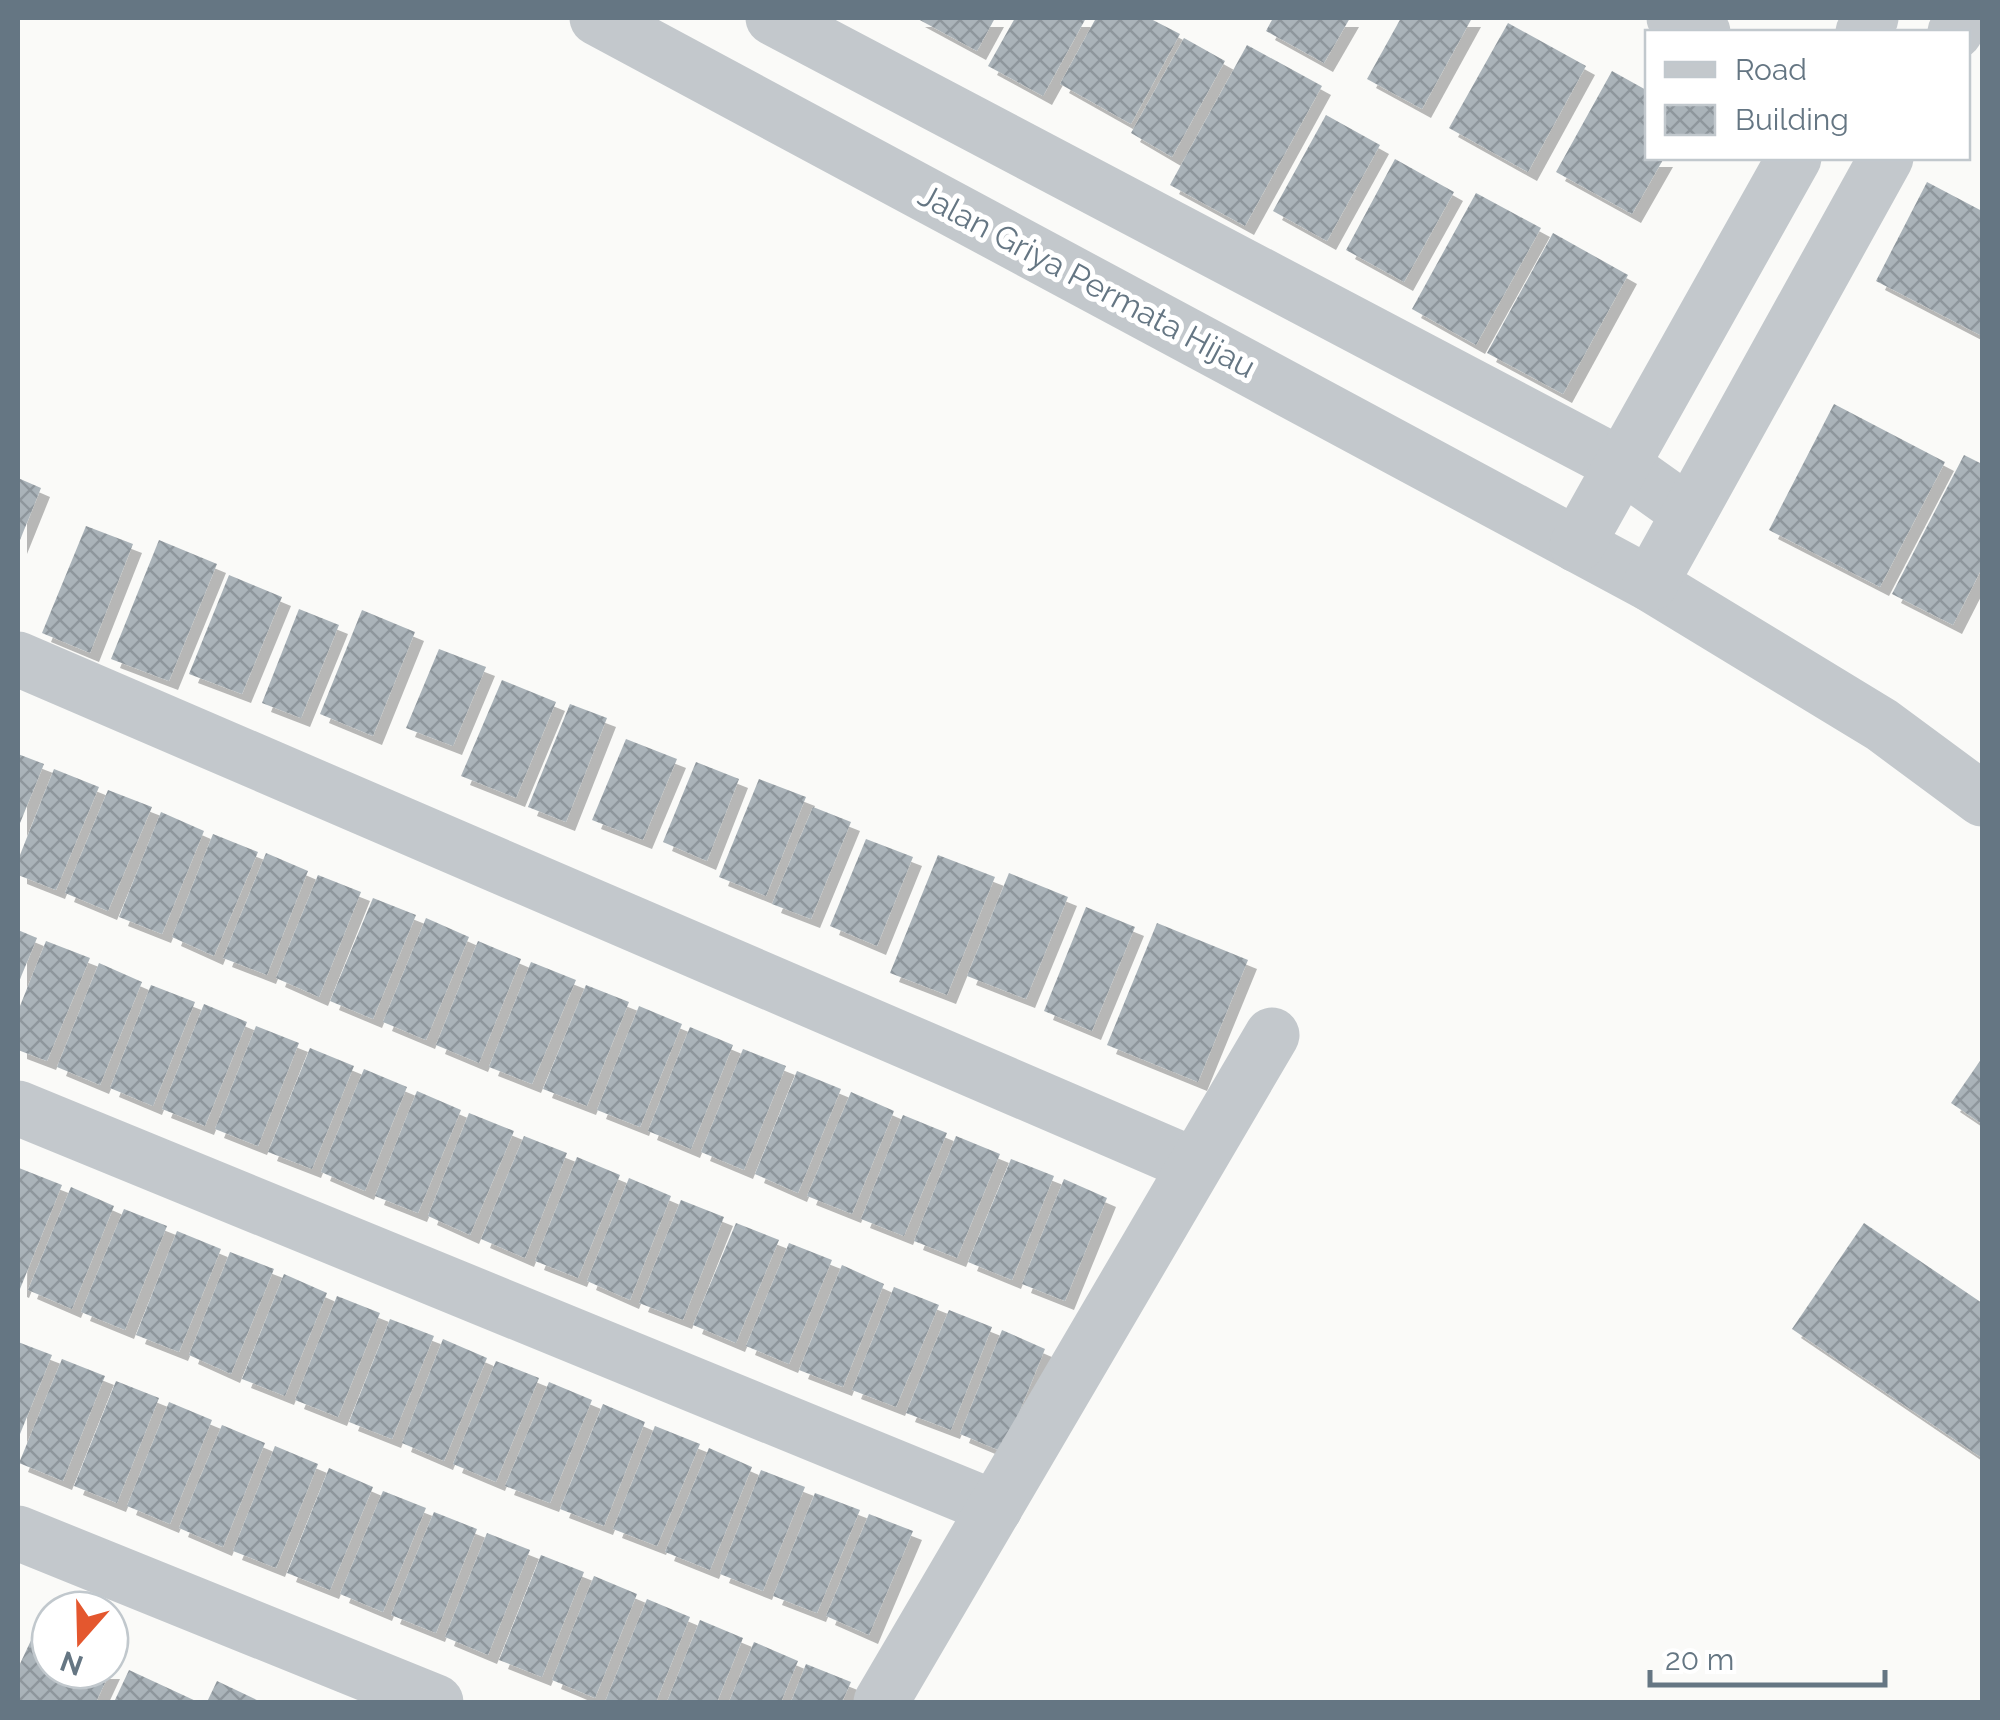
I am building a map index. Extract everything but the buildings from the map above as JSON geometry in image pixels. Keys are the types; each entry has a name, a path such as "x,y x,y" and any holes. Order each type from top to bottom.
{"street":[{"name":"Jalan Griya Permata Hijau","path":"597,18 1650,584 1882,725 1982,799"},
{"path":"774,18 1624,466 1689,513"},
{"path":"1674,18 1698,30"},
{"path":"1577,545 1793,160"},
{"path":"1650,584 1885,160"},
{"path":"18,659 1194,1165"},
{"path":"881,1702 1272,1035"},
{"path":"18,1108 995,1508"},
{"path":"18,1534 436,1702"}]}
